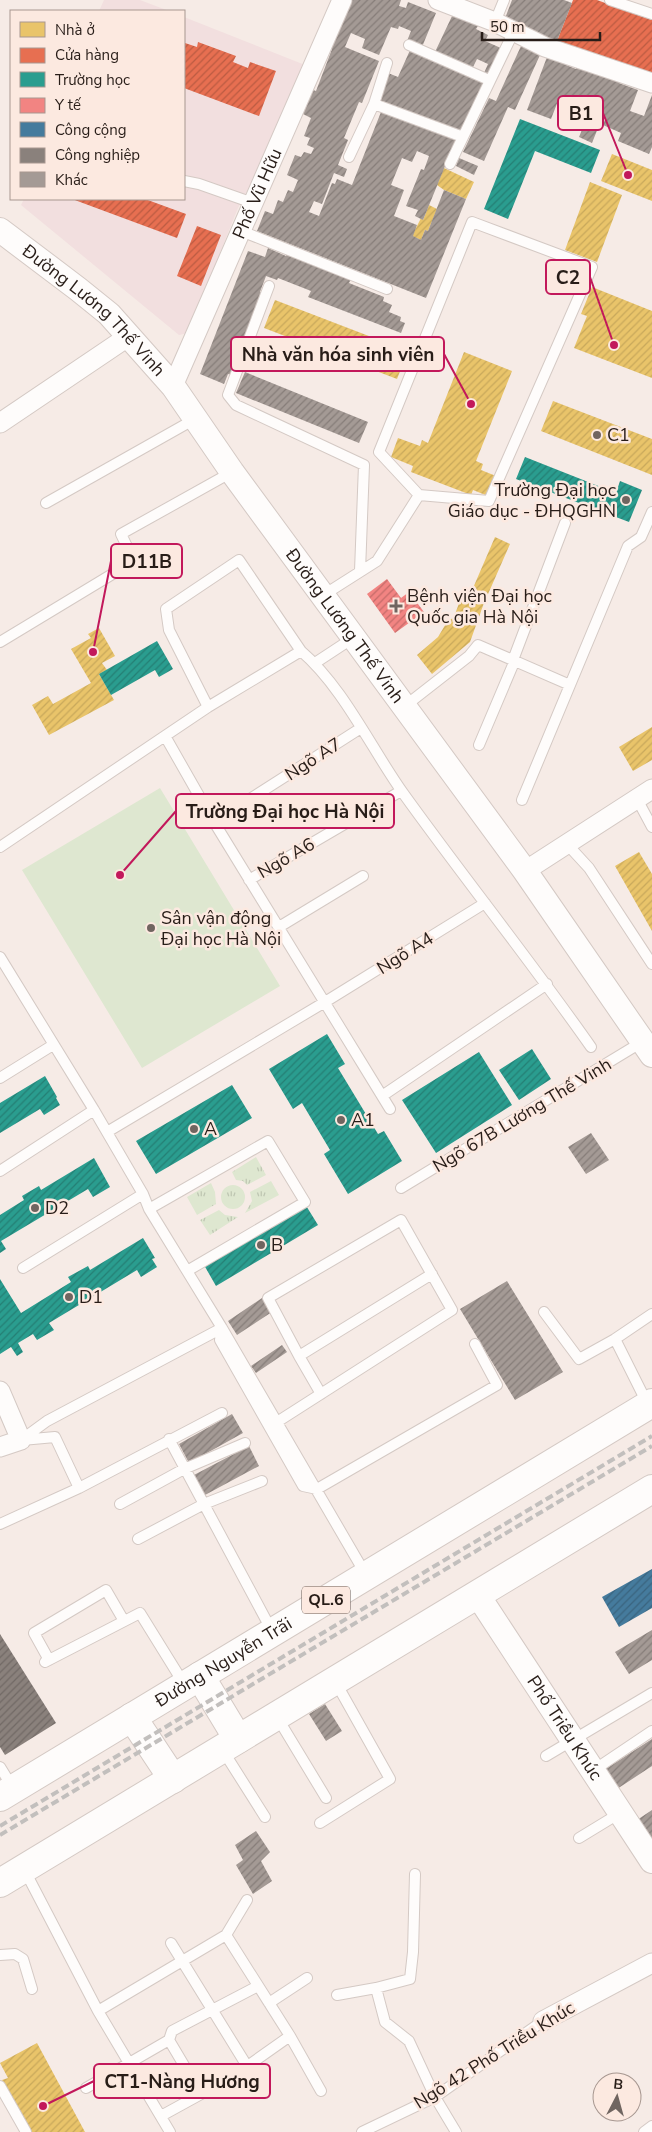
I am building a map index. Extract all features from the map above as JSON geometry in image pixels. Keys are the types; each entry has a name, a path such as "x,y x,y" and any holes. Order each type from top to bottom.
{"highway":[{"name":"Đường Nguyễn Trãi","path":"5,1784 132,1717 650,1404"},
{"path":"0,1883 179,1778 230,1744 652,1489"},
{"path":"192,1681 230,1744"},
{"path":"132,1717 179,1778"}],"street":[{"name":"Phố Vũ Hữu","path":"173,386 342,0"},
{"path":"438,0 495,22 545,47 652,83"},
{"name":"Đường Lương Thế Vinh","path":"0,230 108,314 173,386 232,472 525,871 647,1048"},
{"path":"0,424 129,336"},
{"path":"525,871 645,794"},
{"path":"0,1391 21,1440 0,1447"},
{"name":"Phố Triều Khúc","path":"477,1594 594,1770 620,1814 651,1857"},
{"name":"Ngõ 42 Phố Triều Khúc","path":"543,2021 652,1963"}],"lane":[{"path":"495,22 504,0"},
{"path":"610,0 652,14"},
{"path":"450,164 514,31"},
{"path":"409,45 489,80"},
{"path":"348,157 374,104 387,63"},
{"path":"374,104 463,137"},
{"path":"185,181 199,184 253,203"},
{"path":"472,222 592,267 488,501 419,495 379,452 472,222"},
{"path":"241,231 387,289"},
{"path":"269,286 228,395 236,405 364,465 360,571"},
{"path":"46,503 195,419"},
{"path":"0,642 134,561 121,534 232,472"},
{"path":"322,596 377,560 419,495"},
{"path":"522,800 628,546 641,537 652,512"},
{"path":"479,745 514,660 565,523"},
{"path":"208,707 168,630 166,609 239,560 301,651 315,663 361,728 401,791 548,984 591,1046"},
{"path":"315,663 353,638"},
{"path":"405,706 469,656 478,645 570,684"},
{"path":"0,847 208,707 301,651"},
{"name":"Ngõ A7","path":"214,822 361,728"},
{"path":"166,736 214,822 390,1109"},
{"name":"Ngõ A6","path":"249,880 401,791"},
{"path":"645,794 652,827"},
{"path":"566,843 589,868 652,964"},
{"path":"279,927 363,876"},
{"name":"Ngõ A4","path":"107,1132 325,1002 485,903"},
{"path":"0,957 94,1110 143,1194 149,1209 222,1328 366,1576"},
{"path":"382,1096 548,984"},
{"path":"0,1078 53,1045"},
{"name":"Ngõ 67B Lương Thế Vinh","path":"401,1188 647,1048"},
{"path":"0,1171 94,1110"},
{"path":"149,1209 268,1141 306,1202 187,1271"},
{"path":"23,1268 143,1194"},
{"path":"277,1422 321,1394 452,1310 401,1220 268,1298 321,1394"},
{"path":"299,1356 432,1274"},
{"path":"544,1312 578,1359 652,1314"},
{"path":"21,1440 47,1422 222,1328"},
{"path":"222,1328 220,1340 303,1486 316,1489 497,1385 475,1344"},
{"path":"615,1338 650,1404"},
{"path":"0,1524 79,1488 169,1439 222,1413"},
{"path":"21,1440 54,1437 79,1488"},
{"path":"169,1439 273,1632"},
{"path":"120,1504 184,1468 245,1443"},
{"path":"138,1539 204,1504 262,1481"},
{"path":"124,1621 106,1590 34,1633 47,1661 140,1613 192,1681"},
{"path":"320,1823 390,1779 335,1681"},
{"path":"546,1756 652,1693"},
{"path":"276,1716 326,1798"},
{"path":"594,1770 652,1731"},
{"path":"230,1744 265,1817"},
{"path":"579,1838 620,1814"},
{"path":"24,1868 98,2011 170,2132"},
{"path":"337,1995 376,1988 410,1979 413,1952 415,1874"},
{"path":"98,2011 226,1935 247,1900"},
{"path":"226,1935 290,2036 321,2092"},
{"path":"171,1943 247,2066"},
{"path":"0,1955 15,1954 23,1959 32,1989"},
{"path":"269,2003 307,1978"},
{"path":"86,2088 169,2040 172,2030 258,1986"},
{"path":"376,1988 385,2022 409,2041 435,2097 456,2132"},
{"name":"Ngõ 42 Phố Triều Khúc","path":"362,2132 435,2097 543,2021"},
{"path":"160,2116 247,2066 290,2036"},
{"path":"169,2040 201,2094"},
{"path":"0,2086 26,2132"},
{"path":"644,2132 652,2126"}],"shaded area":[{"path":"104,0 140,0 166,10 99,10"},
{"path":"185,17 305,65 306,80 238,208 188,333 179,335 21,205 24,200 185,200"}],"green space":[{"name":"Sân vận động Đại học Hà Nội","path":"160,788 280,986 142,1068 22,870"},
{"path":"256,1157 266,1175 247,1185 243,1181 236,1180 232,1172"},
{"path":"271,1181 279,1195 245,1213 252,1201 250,1192"},
{"path":"211,1183 215,1192 216,1204 197,1215 187,1197"},
{"path":"233,1185 242,1188 245,1197 242,1206 233,1209 224,1206 221,1197 224,1188"},
{"path":"219,1210 225,1215 238,1217 210,1235 200,1220"}],"building: Nhà ở":[{"path":"612,154 652,170 652,201 601,181"},
{"path":"444,168 474,182 466,199 437,185"},
{"path":"590,182 622,195 597,262 565,250"},
{"path":"429,205 437,209 428,231 425,230 421,240 412,236 421,218 423,220"},
{"path":"592,287 652,311 652,378 574,348 587,316 581,314"},
{"path":"275,300 408,351 397,379 264,328"},
{"path":"464,352 512,371 476,461 483,464 481,470 496,476 488,496 473,490 471,495 411,472 413,466 391,457 398,438 420,446 422,440 428,443"},
{"name":"C1","path":"553,401 652,439 652,475 541,431"},
{"path":"495,537 510,544 485,601 470,595"},
{"path":"462,595 484,603 470,642 432,674 417,655 438,637 447,622 454,617"},
{"path":"99,628 115,656 102,663 107,670 99,674 114,700 49,735 32,705 48,696 53,704 91,683 71,649 91,638 88,634"},
{"path":"652,727 652,760 633,771 619,747"},
{"path":"639,852 652,874 652,931 615,866"},
{"path":"37,2043 85,2132 28,2132 2,2080 8,2078 0,2063"}],"building: Cửa hàng":[{"path":"573,0 597,0 652,20 652,76 557,41"},
{"path":"198,42 236,56 233,62 248,68 250,62 276,71 259,116 185,88 185,43 197,47"},
{"path":"75,200 148,200 186,214 177,238"},
{"path":"197,226 221,235 201,286 177,276"}],"building: Trường học":[{"path":"520,119 600,150 591,173 535,151 508,219 484,209"},
{"path":"525,457 616,493 620,481 642,490 629,522 516,479"},
{"path":"157,641 173,669 159,677 155,670 111,695 99,674"},
{"name":"A1","path":"327,1034 345,1064 338,1068 378,1134 384,1131 402,1161 348,1194 324,1154 330,1150 302,1103 293,1109 269,1069"},
{"path":"532,1049 551,1079 519,1100 499,1070"},
{"path":"479,1052 512,1105 436,1153 402,1100"},
{"path":"45,1076 60,1105 44,1115 40,1109 0,1133 0,1103"},
{"name":"A","path":"232,1085 252,1118 156,1174 136,1141"},
{"name":"D2","path":"94,1158 110,1187 93,1197 88,1189 1,1241 6,1249 0,1253 0,1215 24,1200 22,1196 39,1186 41,1190"},
{"name":"B","path":"305,1204 318,1225 216,1286 204,1265"},
{"name":"D1","path":"143,1238 155,1258 152,1259 157,1267 141,1277 137,1270 49,1323 54,1330 37,1340 33,1334 18,1343 23,1352 17,1356 11,1347 0,1354 0,1279 21,1313 71,1282 68,1277 88,1266 90,1270"}],"building: Y tế":[{"path":"387,579 401,598 409,592 424,612 395,633 367,594"}],"building: Công cộng":[{"path":"652,1569 652,1608 619,1627 602,1597"}],"building: Công nghiệp":[{"path":"0,1634 56,1723 5,1755 0,1747"}],"building: Khác":[{"path":"352,0 401,0 399,6 406,8 408,2 436,13 422,47 407,41 411,31 399,26 398,29 391,27 379,55 362,48 365,39 351,33 345,47 379,61 362,103 359,102 344,138 348,140 338,165 347,169 344,177 334,173 322,204 314,201 309,212 319,216 332,183 335,184 337,179 352,185 383,107 457,137 423,220 415,216 418,210 406,206 421,169 424,170 429,156 417,151 412,162 402,158 391,185 404,190 394,216 417,225 413,236 421,240 425,230 428,231 444,190 466,199 426,298 257,231 265,211 273,214 278,200 283,202 288,190 293,192 298,180 287,175 295,155 301,157 304,152 311,154 314,148 307,145 310,138 304,136 311,118 303,114 313,90 316,91 332,49 330,48"},
{"path":"512,0 564,0 572,3 557,41 504,21"},
{"path":"453,14 478,26 476,29 488,35 485,41 503,49 490,76 484,73 488,64 477,59 472,69 435,52"},
{"path":"521,46 540,55 515,110 508,107 484,161 463,152 489,98 496,101"},
{"path":"411,48 486,82 463,135 377,99 388,73 398,77"},
{"path":"547,57 576,69 578,63 620,80 619,83 638,90 630,111 644,116 652,95 652,147 649,154 618,141 621,133 603,125 605,119 602,118 592,143 579,137 589,113 558,101 551,119 527,110"},
{"path":"459,158 478,166 474,175 456,166"},
{"path":"268,248 286,256 288,252 352,277 349,283 384,297 383,301 392,305 389,312 401,317 400,321 405,323 401,333 308,297 311,291 278,278 277,280 266,276 260,292 264,293 232,375 228,374 224,384 200,374 248,251 265,257"},
{"path":"245,372 368,422 359,443 236,393"},
{"path":"591,1133 609,1160 586,1174 568,1147"},
{"path":"507,1281 563,1372 515,1400 460,1309"},
{"path":"262,1298 272,1312 237,1335 228,1321"},
{"path":"282,1345 287,1352 256,1373 251,1366"},
{"path":"232,1414 243,1433 189,1463 179,1444"},
{"path":"249,1446 259,1466 205,1495 194,1475"},
{"path":"652,1630 652,1660 629,1674 615,1652"},
{"path":"325,1704 342,1731 326,1741 309,1714"},
{"path":"652,1739 652,1766 617,1789 604,1770"},
{"path":"652,1810 652,1844 637,1820"},
{"path":"256,1831 270,1852 261,1861 272,1881 253,1894 236,1865 243,1860 235,1845"}],"railway":[{"path":"0,1826 652,1436"},
{"path":"0,1835 652,1446"}],"place":[{"name":"B1","path":"628,175"},
{"name":"C2","path":"614,345"},
{"name":"Nhà văn hóa sinh viên","path":"471,404"},
{"name":"C1","path":"597,435"},
{"name":"Trường Đại học Giáo dục - ĐHQGHN","path":"626,500"},
{"name":"Bệnh viện Đại học Quốc gia Hà Nội","path":"396,606"},
{"name":"D11B","path":"93,652"},
{"name":"Trường Đại học Hà Nội","path":"120,875"},
{"name":"Sân vận động Đại học Hà Nội","path":"151,928"},
{"name":"A1","path":"341,1120"},
{"name":"A","path":"194,1129"},
{"name":"D2","path":"35,1208"},
{"name":"B","path":"261,1245"},
{"name":"D1","path":"69,1297"},
{"name":"CT1-Nàng Hương","path":"43,2106"}]}
